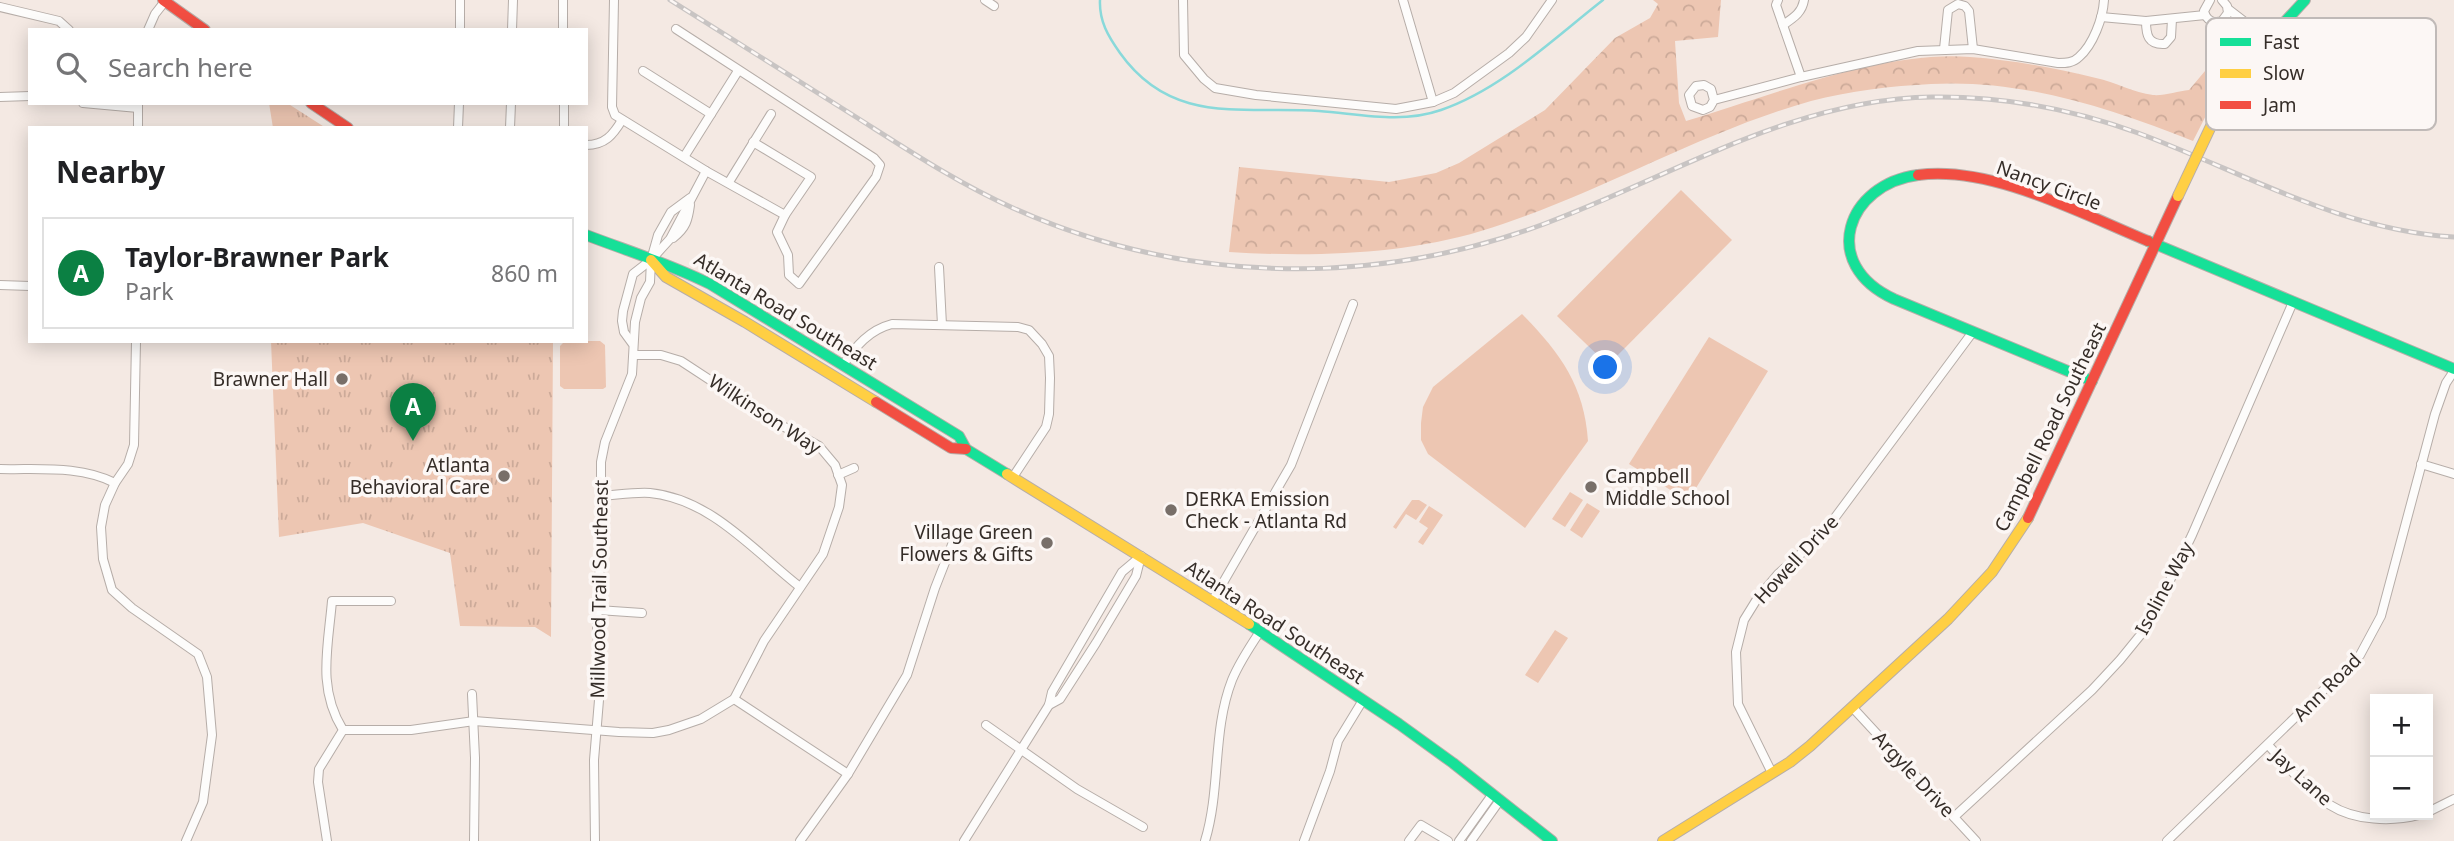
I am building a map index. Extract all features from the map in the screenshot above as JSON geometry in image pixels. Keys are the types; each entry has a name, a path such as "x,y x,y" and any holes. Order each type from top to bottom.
{"street":[{"path":"149,28 163,0 202,28"},
{"path":"460,0 460,28"},
{"path":"512,28 513,0"},
{"path":"564,0 564,28"},
{"path":"614,0 612,107 615,115 706,171 785,215"},
{"path":"985,0 994,6"},
{"path":"1183,0 1184,55 1215,88 1242,94 1396,109 1433,102 1454,93 1509,53 1525,37 1552,0"},
{"path":"1403,0 1433,102"},
{"path":"1778,0 1776,5 1801,77"},
{"path":"1783,25 1797,15 1804,0"},
{"path":"1714,100 1881,58 1944,49 1972,49 2069,63 2080,56 2093,37 2104,0"},
{"path":"2208,18 2205,6 2210,0"},
{"path":"2222,0 2240,18"},
{"name":"Campbell Road Southeast","path":"2287,18 2305,0"},
{"path":"1944,49 1948,10 1958,4 1969,11 1972,49"},
{"path":"0,7 59,21 67,28"},
{"path":"2224,18 2228,9"},
{"path":"2101,17 2146,21 2205,15"},
{"path":"42,28 45,18"},
{"path":"2146,21 2151,42 2165,44 2171,37 2172,19"},
{"path":"676,29 874,158 880,165 876,177 799,284 789,275 788,255 777,232 785,215 811,177 753,142"},
{"path":"643,71 711,114"},
{"path":"684,158 738,71"},
{"path":"0,97 28,96"},
{"path":"120,105 138,106 138,126"},
{"path":"313,105 345,126"},
{"path":"458,126 459,105"},
{"path":"510,126 511,105"},
{"path":"564,105 564,126"},
{"path":"729,182 771,114"},
{"path":"588,145 607,140 622,120"},
{"name":"Campbell Road Southeast","path":"1663,841 1810,746 1948,619 2006,554 2025,524 2209,130"},
{"path":"651,260 670,239 706,171"},
{"name":"Nancy Circle","path":"2092,381 1972,333 1865,282 1853,265 1848,244 1852,226 1863,206 1880,189 1929,172 1963,175 2032,193 2454,370"},
{"path":"651,260 658,234 671,212 690,198"},
{"name":"Atlanta Road Southeast","path":"588,236 651,260 672,265 710,284 959,436 966,449"},
{"name":"Atlanta Road Southeast","path":"651,260 666,277 951,448 966,449 1213,600 1426,743 1552,841"},
{"name":"Millwood Trail Southeast","path":"632,343 624,332 623,311 633,274 651,260"},
{"name":"Millwood Trail Southeast","path":"596,841 594,760 600,688 597,610 601,496 599,480 605,442 632,373 632,343 637,309 650,282 651,260"},
{"path":"939,267 942,325"},
{"path":"0,285 28,286"},
{"name":"Isoline Way","path":"1954,817 2092,690 2142,633 2192,535 2293,302"},
{"path":"1213,600 1291,465 1353,304"},
{"path":"843,365 867,336 880,327 891,324 1018,327 1029,330 1049,356 1049,414 1046,427 1013,477"},
{"name":"Howell Drive","path":"1772,773 1738,705 1735,683 1736,653 1744,620 1778,574 1818,540 1972,333"},
{"path":"136,343 134,445 128,464 106,500 102,527 103,559 112,590 132,608 198,654 207,677 212,735 203,802 186,841"},
{"name":"Wilkinson Way","path":"634,355 661,355 681,361 768,418 819,446 828,455 838,475"},
{"name":"Ann Road","path":"2167,841 2354,662 2372,635 2381,616 2442,393 2454,370"},
{"path":"2421,464 2454,474"},
{"path":"343,730 411,730 474,721 642,733 669,730 701,719 734,699 764,641 823,554 842,496 838,475 855,468"},
{"path":"0,469 81,472 115,483"},
{"path":"601,496 649,493 695,506 718,520 800,587"},
{"path":"800,841 848,774 913,664 934,588 955,537"},
{"path":"964,841 1049,705 1052,692 1122,572 1141,556"},
{"path":"1049,705 1060,699 1096,643 1136,576 1141,556"},
{"path":"343,730 332,713 327,694 325,668 332,601 391,601"},
{"path":"597,610 642,613"},
{"path":"1205,841 1213,804 1223,715 1231,681 1259,633"},
{"path":"471,694 474,721 474,841"},
{"path":"734,699 848,774"},
{"path":"1304,841 1338,741 1363,700"},
{"name":"Argyle Drive","path":"1853,708 1976,841"},
{"path":"986,725 1077,789 1143,827"},
{"path":"327,841 318,782 319,769 343,730"},
{"name":"Jay Lane","path":"2267,745 2331,806 2370,817"},
{"path":"1459,841 1496,797"},
{"path":"1471,841 1496,797"},
{"path":"2433,810 2454,799"},
{"path":"1409,841 1421,825 1448,841"}],"green space":[{"path":"1653,0 1721,0 1718,37 1675,41 1679,103 1686,121 1827,77 1901,61 1936,57 1970,57 2034,65 2081,74 2157,95 2189,90 2206,70 2206,115 2193,141 2097,107 1999,86 1931,84 1855,92 1825,97 1769,114 1564,201 1451,239 1388,250 1324,254 1229,252 1239,167 1389,182 1436,173 1459,163 1545,110 1615,38 1650,18 1658,4"},
{"path":"269,105 290,105 323,126 273,126"},
{"path":"1681,190 1732,240 1608,365 1557,316"},
{"path":"1522,314 1548,342 1568,371 1581,403 1588,441 1525,528 1428,454 1421,440 1423,407 1433,387"},
{"path":"1709,337 1768,371 1688,501 1629,464"},
{"path":"588,341 600,341 605,345 606,387 564,389 560,386 560,346 563,343"},
{"path":"271,343 553,343 551,637 535,627 460,626 450,553 363,523 279,537"},
{"path":"1570,492 1583,500 1565,527 1552,519"},
{"path":"1412,500 1419,500 1427,505 1416,520 1406,514 1396,529 1393,527"},
{"path":"1587,503 1600,511 1582,538 1570,530"},
{"path":"1429,506 1443,515 1423,545 1418,542 1428,528 1419,522"},
{"path":"1555,630 1568,638 1538,683 1525,675"}],"waterway":[{"path":"1100,0 1105,28 1120,53 1140,76 1162,92 1186,102 1210,108 1236,110 1319,111 1396,117 1441,110 1485,89 1526,62 1603,0"}],"railway":[{"path":"670,0 929,163 991,198 1077,233 1143,252 1209,263 1277,268 1345,267 1412,259 1479,245 1544,224 1782,126 1831,111 1881,101 1932,97 2011,102 2088,117 2177,148 2332,211 2412,232 2454,237"}],"traffic: fast":[{"path":"2288,18 2305,0"},
{"path":"1918,175 1893,181 1874,193 1859,209 1851,227 1849,247 1856,266 1870,284 1894,299 2092,381"},
{"path":"588,236 710,284 959,436 966,449 1007,474"},
{"path":"2148,241 2454,369"},
{"path":"1249,624 1399,724 1552,841"}],"traffic: slow":[{"path":"2178,196 2209,130"},
{"path":"651,260 666,277 876,402"},
{"path":"1007,474 1249,624"},
{"path":"1663,841 1790,762 1810,746 1948,619 1992,572 2028,518"}],"traffic: jam":[{"path":"163,0 202,28"},
{"path":"314,105 345,126"},
{"path":"1918,175 1946,174 2005,184 2036,194 2148,241"},
{"path":"2028,518 2178,196"},
{"path":"876,402 951,448 966,449"}],"place":[{"name":"Brawner Hall","path":"342,379"},
{"name":"Taylor-Brawner Park","path":"413,441"},
{"name":"Atlanta Behavioral Care","path":"504,476"},
{"name":"Campbell Middle School","path":"1591,487"},
{"name":"DERKA Emission Check - Atlanta Rd","path":"1171,510"},
{"name":"Village Green Flowers & Gifts","path":"1047,543"}]}
